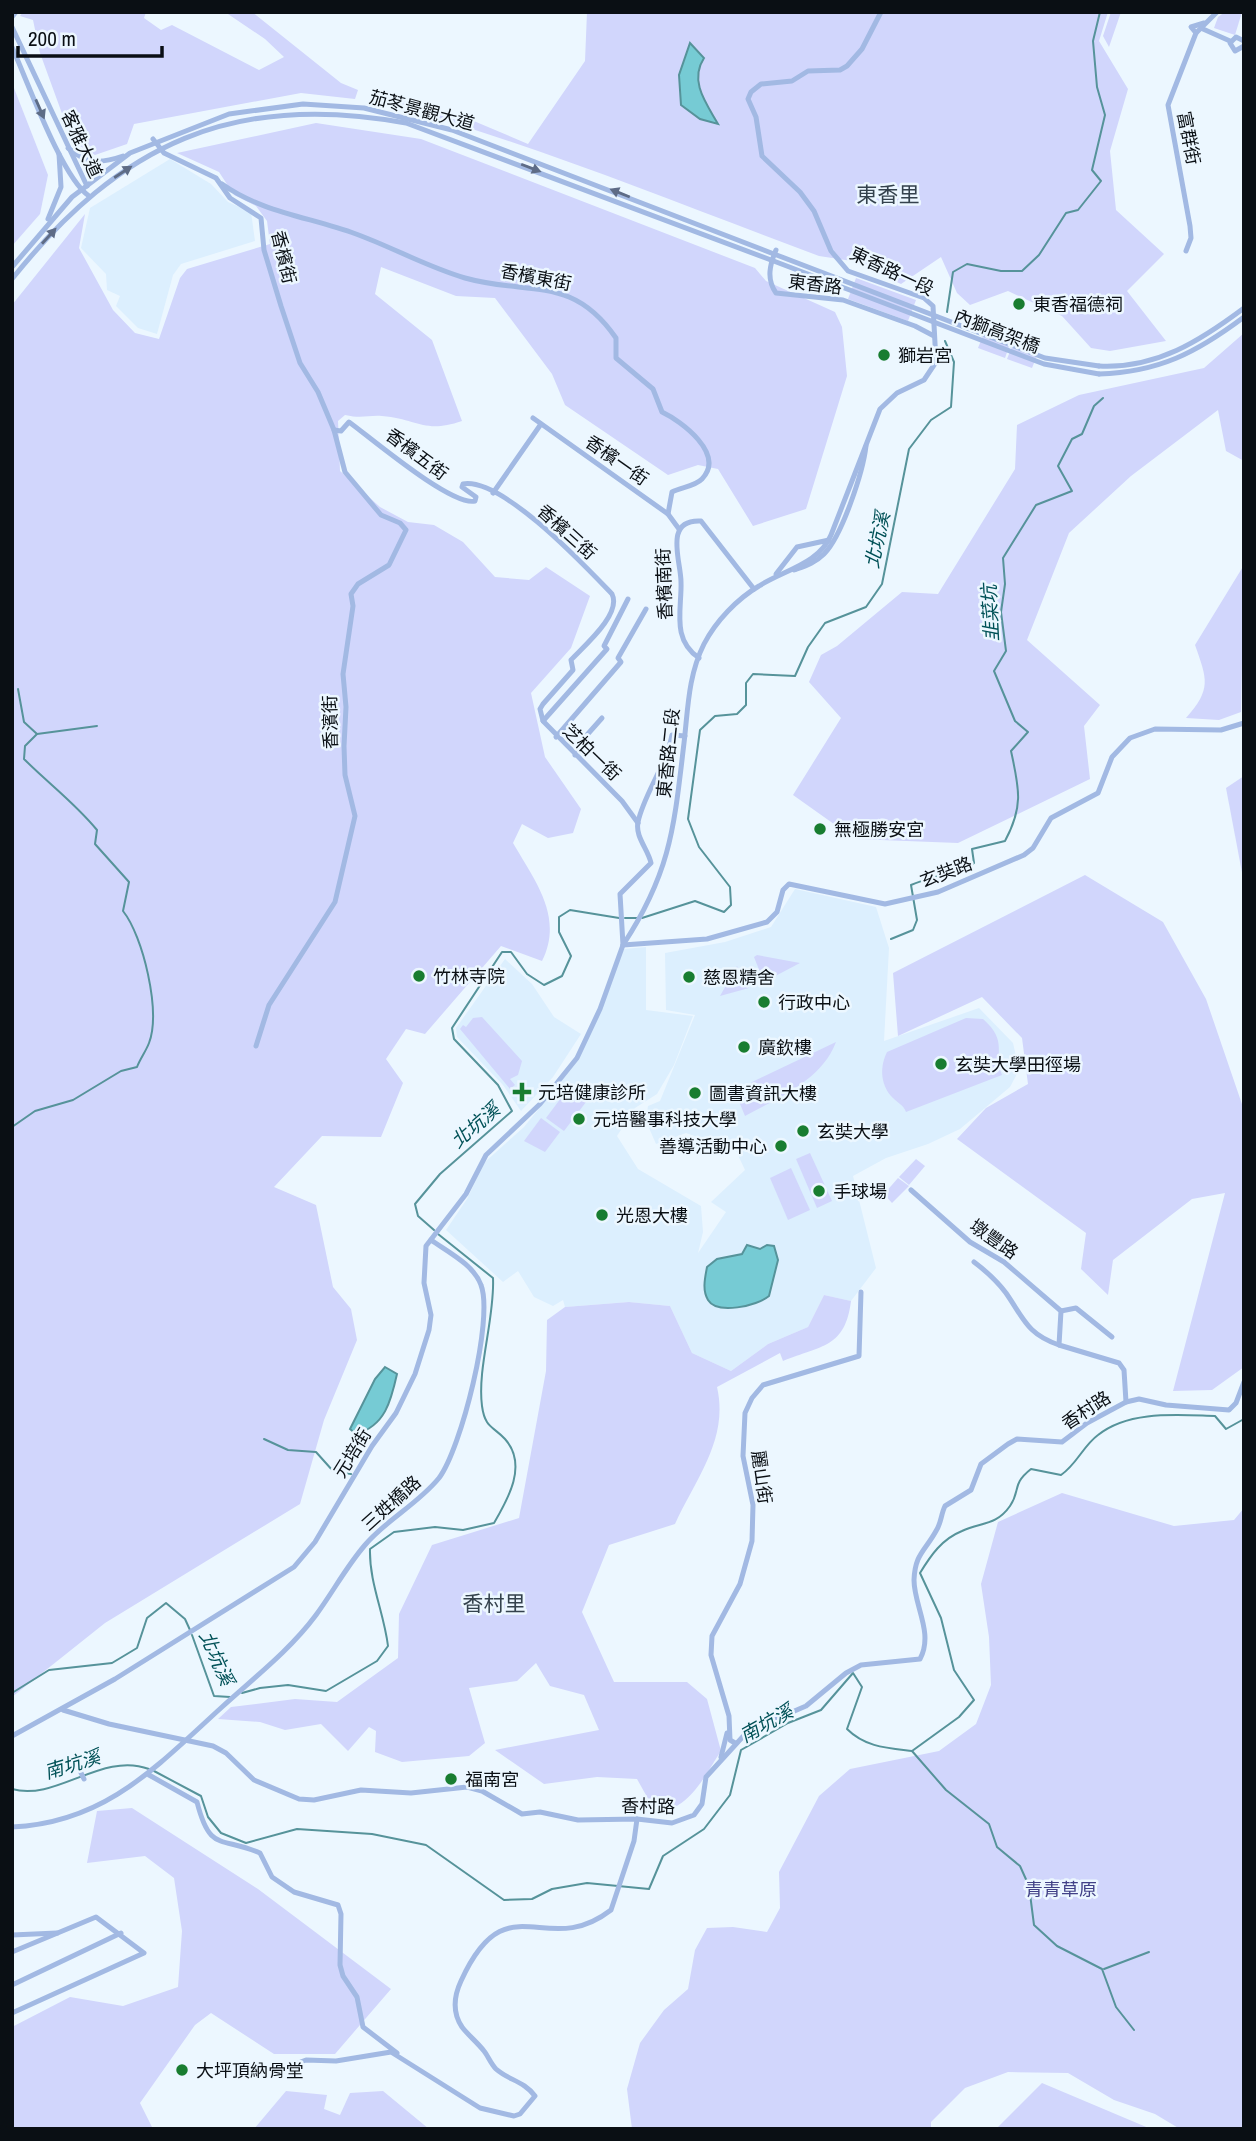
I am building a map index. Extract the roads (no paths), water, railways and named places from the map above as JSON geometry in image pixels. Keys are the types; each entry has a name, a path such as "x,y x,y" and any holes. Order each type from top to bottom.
{"street":[{"path":"12,18 16,12"},
{"name":"東香路一段","path":"881,12 862,49 847,66 840,70 808,71 792,81 761,84 751,92 748,99 756,117 762,156 800,192 814,211 839,262 853,272 924,298 933,306 934,337"},
{"path":"1217,12 1203,26 1196,33 1191,27 1203,26 1230,41 1235,51 1244,44 1238,37 1230,41"},
{"name":"客雅大道","path":"12,27 87,185 89,196"},
{"name":"富群街","path":"1186,251 1191,238 1190,226 1168,105 1196,33"},
{"name":"客雅大道","path":"12,47 58,148 80,190 89,196"},
{"name":"茄苳景觀大道","path":"12,267 40,232 80,190 130,153 156,143 257,117 305,112 363,115 406,123 774,255"},
{"name":"茄苳景觀大道","path":"12,279 67,216 156,143"},
{"name":"香檳街","path":"156,143 216,178 230,198 261,218 264,250 300,363 318,392 334,430"},
{"path":"66,145 80,158 98,163 130,153"},
{"path":"40,232 53,211 61,187 58,148"},
{"name":"香檳東街","path":"216,178 267,209 355,233 450,273 500,285 548,290 570,295 587,304 616,338 616,358 623,367 653,389 662,412 681,421 703,445 707,461 705,476 699,482 672,492 668,513"},
{"name":"東香路","path":"774,255 771,285 776,293 843,300 915,326 934,337"},
{"name":"內獅高架橋","path":"774,255 1044,365 1099,370"},
{"path":"1099,370 1167,356 1200,340 1244,308"},
{"path":"1099,370 1131,373 1171,362 1200,348 1244,317"},
{"path":"915,326 935,319"},
{"path":"754,589 811,559 829,540 880,409 888,399 921,383 931,373 937,349 934,337"},
{"name":"香檳一街","path":"533,418 668,513 679,529"},
{"name":"香檳五街","path":"334,430 341,431 349,422 443,492 470,503 475,501 476,497 462,487 463,484 473,482 493,493"},
{"path":"493,493 541,424"},
{"name":"香濱街","path":"256,1046 269,1005 335,902 355,816 345,775 344,746 346,707 343,674 353,606 351,594 358,584 389,565 406,530 400,523 381,515 345,472 334,430"},
{"path":"774,577 814,562 831,546 865,457 866,443"},
{"name":"香檳三街","path":"493,493 544,526 615,599"},
{"name":"香檳南街","path":"699,658 693,654 678,624 681,585 675,543 679,529 687,523 701,521 754,589"},
{"path":"774,577 788,555 797,547 829,540"},
{"name":"東香路二段","path":"623,945 654,890 671,847 690,683 699,658 719,623 754,589"},
{"name":"芝柏一街","path":"615,599 614,607 595,638 571,660 573,670 540,709 543,722 622,800 638,823"},
{"path":"543,722 605,647 628,599"},
{"path":"618,658 646,609"},
{"path":"556,737 621,662 595,638"},
{"path":"575,755 578,745 602,718"},
{"name":"玄奘路","path":"623,945 707,939 766,922 777,912 783,890 789,884 885,904 913,899 952,886 1024,855 1033,848 1051,818 1098,793 1112,757 1130,737 1155,729 1221,730 1244,723"},
{"path":"433,1238 466,1194 486,1155 533,1111 577,1058 600,1009 623,945 620,894 651,863 639,837 638,823 666,762 673,735 685,736"},
{"name":"墩豐路","path":"911,1190 970,1242 1004,1262 1060,1311 1076,1308 1112,1337"},
{"name":"元培街","path":"63,1710 302,1559 372,1446 396,1413 415,1374 429,1330 424,1256 433,1238"},
{"name":"三姓橋路","path":"185,1741 285,1652 317,1614 366,1544 439,1477 458,1441 468,1408 485,1298 473,1272 433,1238"},
{"name":"墩豐路","path":"974,1262 1002,1289 1018,1316 1040,1339 1119,1363 1124,1370 1126,1402"},
{"name":"麗山街","path":"720,1760 729,1716 711,1655 712,1636 740,1584 752,1541 753,1505 743,1456 745,1413 751,1398 763,1385 859,1356 860,1292"},
{"path":"1059,1345 1060,1311"},
{"name":"香村路","path":"63,1710 77,1716 213,1746 226,1753 254,1780 299,1799 314,1800 361,1790 411,1793 467,1787 482,1791 522,1814 540,1812 588,1821 685,1821 694,1815 702,1804 706,1777 735,1743 760,1725 806,1706 846,1672 861,1665 920,1659 926,1647 914,1580 917,1560 923,1547 938,1530 945,1506 971,1490 985,1459 1017,1439 1062,1442 1110,1408 1139,1399 1166,1405 1229,1410 1236,1403 1244,1382"},
{"path":"12,1736 63,1710"},
{"name":"麗山街","path":"728,1730 730,1740 735,1743"},
{"path":"12,1826 55,1821 86,1811 149,1775 185,1741"},
{"path":"84,1779 74,1758 94,1753"},
{"path":"149,1775 197,1802 208,1832 221,1843 260,1853 272,1877 294,1892 338,1905 343,1976 357,1997 363,2027 398,2054 480,2108 513,2116 520,2114 535,2096 517,2079 496,2069 461,2026 454,2002 456,1990 471,1959 487,1938 499,1929 530,1926 563,1931 582,1927 611,1910 634,1841 637,1819"},
{"path":"12,1952 96,1917 121,1933 144,1954 12,2013"},
{"path":"12,1935 60,1933"},
{"path":"12,1985 121,1933"},
{"path":"378,2054 384,2042"},
{"path":"290,2066 306,2060 336,2061 378,2054 398,2054"}],"waterway":[{"name":"北坑溪","path":"947,312 953,272 967,264 1001,271 1022,271 1039,255 1066,213 1078,210 1101,181 1092,170 1105,115 1097,87 1093,41 1100,12"},
{"name":"北坑溪","path":"642,918 695,901 724,912 731,905 730,887 699,847 688,819 700,730 715,716 737,714 746,705 746,683 753,674 795,676 808,647 825,623 866,607 882,584 909,449 931,420 951,407 954,362 945,341"},
{"name":"韭菜坑","path":"891,939 913,930 917,920 911,885 974,863 972,849 1005,841 1011,829 1018,797 1011,751 1028,732 1015,721 994,671 1006,651 1001,612 1005,584 1003,558 1036,505 1072,491 1058,466 1072,439 1082,434 1094,406 1103,398"},
{"path":"18,689 24,722 37,734"},
{"path":"12,1127 35,1111 73,1100 121,1071 137,1067 149,1043 152,1029 153,1012 148,974 137,938 123,911 129,882 95,844 97,830 89,820 24,759 25,746 37,734 97,726"},
{"name":"北坑溪","path":"434,1230 418,1216 415,1204 440,1174 512,1111 498,1085 454,1039 452,1028 502,952 511,952 527,974 544,985 562,976 571,956 559,932 559,917 570,910 619,918"},
{"name":"北坑溪","path":"625,918 637,918"},
{"name":"北坑溪","path":"242,1693 288,1685 326,1691 377,1661 388,1646 372,1573 370,1549 394,1532 435,1527 463,1530 494,1523 510,1493 515,1471 512,1449 487,1423 482,1406 482,1376 493,1278 438,1234"},
{"name":"南坑溪","path":"154,1771 201,1796 208,1817 221,1833 246,1843 297,1829 372,1834 426,1845 504,1900 532,1899 552,1889 587,1883 649,1889 663,1856 704,1829 730,1795 741,1750 788,1723 821,1710 853,1673 862,1687 847,1729 861,1740 912,1751 959,1717 974,1700 954,1670 941,1618 920,1573 933,1554 949,1538 994,1520 1005,1512 1021,1479 1031,1469 1061,1475 1098,1435 1124,1421 1170,1415 1215,1416 1226,1429 1244,1419"},
{"path":"264,1439 288,1450 316,1452 333,1471 351,1474"},
{"name":"北坑溪","path":"12,1693 49,1670 112,1663 137,1648 147,1618 166,1603 185,1619 190,1630"},
{"name":"北坑溪","path":"192,1635 214,1696 230,1697"},
{"path":"912,1751 946,1790 989,1824 997,1847 1020,1866 1029,1886 1034,1925 1057,1946 1102,1969 1116,2007 1134,2030"},
{"name":"南坑溪","path":"12,1789 45,1789 114,1766 131,1765 149,1769"},
{"path":"1104,1969 1149,1952"}],"place":[{"name":"東香福德祠","path":"1019,304"},
{"name":"獅岩宮","path":"884,355"},
{"name":"無極勝安宮","path":"820,829"},
{"name":"竹林寺院","path":"419,976"},
{"name":"慈恩精舍","path":"689,977"},
{"name":"行政中心","path":"764,1002"},
{"name":"廣欽樓","path":"744,1047"},
{"name":"玄奘大學田徑場","path":"941,1064"},
{"name":"元培健康診所","path":"522,1092"},
{"name":"圖書資訊大樓","path":"695,1093"},
{"name":"元培醫事科技大學","path":"579,1119"},
{"name":"玄奘大學","path":"803,1131"},
{"name":"善導活動中心","path":"781,1146"},
{"name":"手球場","path":"819,1191"},
{"name":"光恩大樓","path":"602,1215"},
{"name":"福南宮","path":"451,1779"},
{"name":"大坪頂納骨堂","path":"182,2070"}],"district":[{"name":"東香里","path":"888,194"},
{"name":"香村里","path":"494,1603"}],"park label":[{"name":"青青草原","path":"1061,1889"}]}
